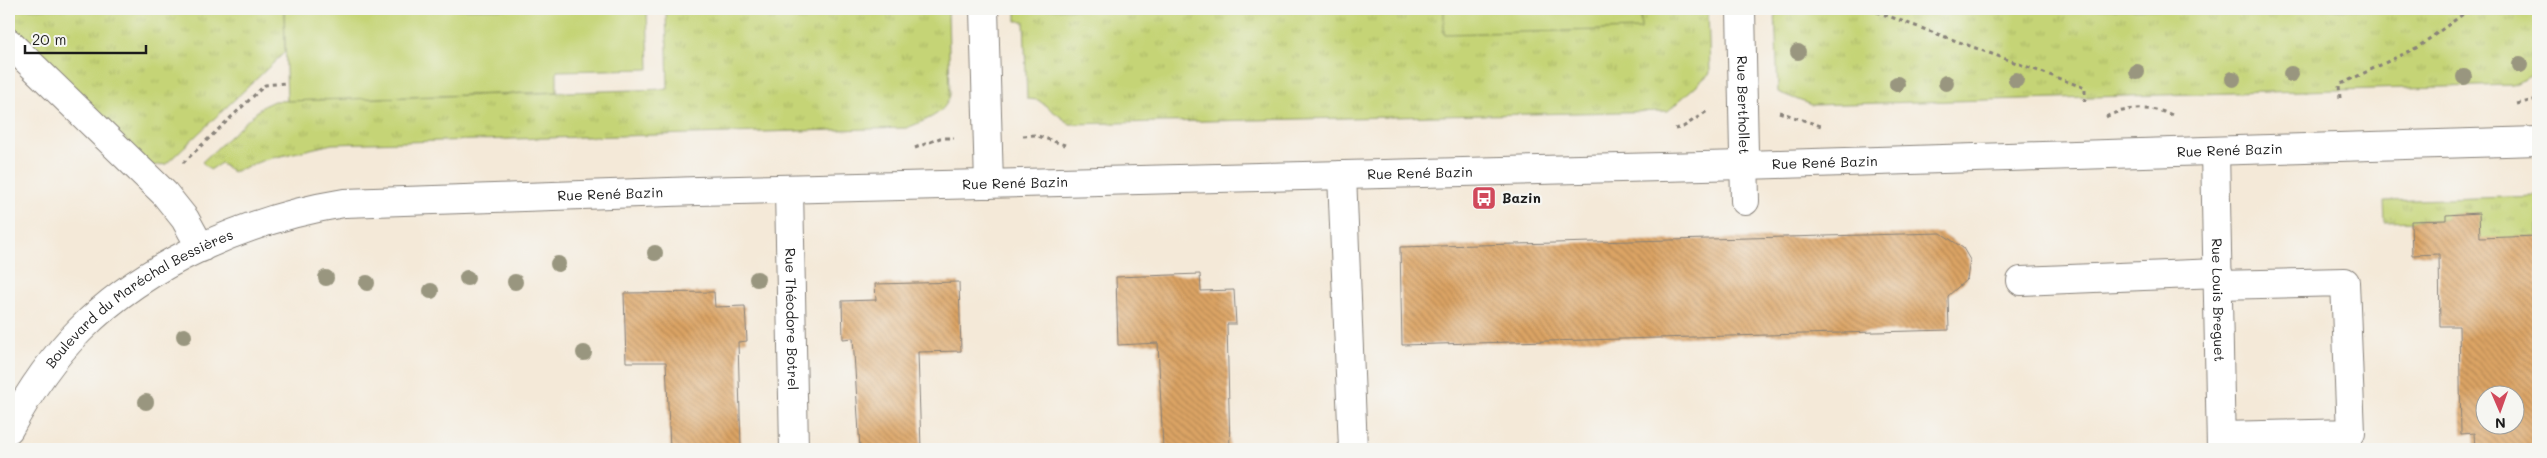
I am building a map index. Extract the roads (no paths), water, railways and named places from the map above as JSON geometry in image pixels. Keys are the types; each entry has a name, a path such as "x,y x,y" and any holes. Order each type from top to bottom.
{"street":[{"path":"984,9 988,184"},
{"name":"Rue Berthollet","path":"1741,9 1745,201"},
{"path":"9,43 157,187 185,219 201,248"},
{"name":"Rue René Bazin","path":"302,210 344,203 391,200 1744,165 2538,141"},
{"name":"Rue Louis Breguet","path":"2215,151 2222,443"},
{"path":"1342,176 1353,449"},
{"name":"Rue Théodore Botrel","path":"789,189 794,449"},
{"name":"Boulevard du Maréchal Bessières","path":"9,429 45,371 80,330 126,292 165,267 201,248 256,225 302,210"},
{"path":"2021,281 2218,279 2345,282 2351,433 2222,443"}],"place":[{"name":"Bazin","path":"1484,198"}]}
